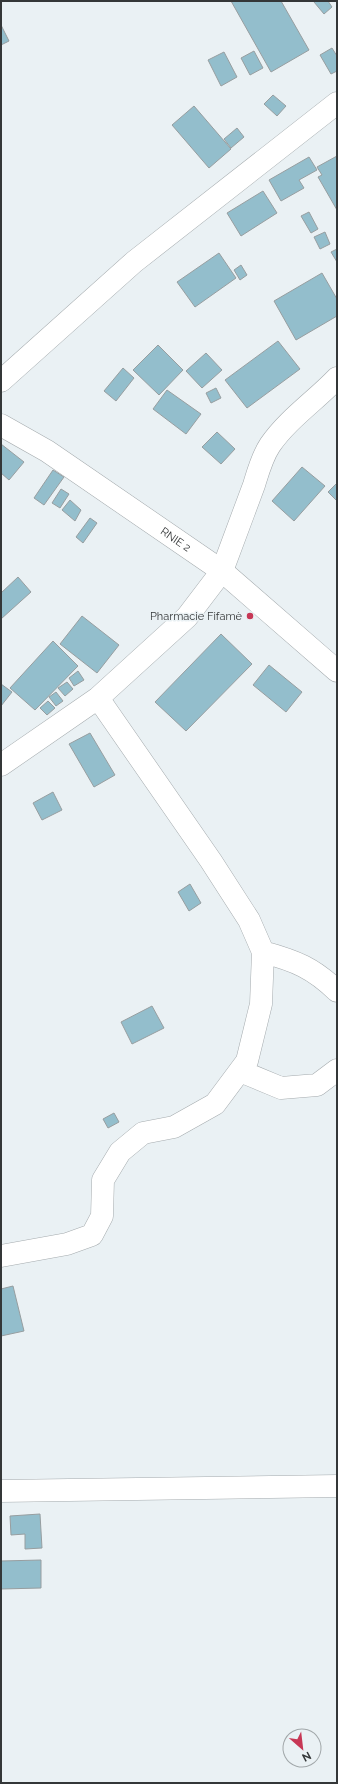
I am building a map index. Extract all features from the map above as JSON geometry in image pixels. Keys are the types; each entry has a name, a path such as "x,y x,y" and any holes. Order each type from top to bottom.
{"main road":[{"path":"1,381 134,262 337,102"},
{"path":"1,765 98,698 187,617 222,571 258,471 269,446 287,424 337,378"},
{"name":"RNIE 2","path":"1,425 46,452 222,571 337,672"},
{"path":"1,1256 67,1244 92,1235 102,1216 103,1180 120,1152 143,1133 174,1128 215,1104 248,1061 261,1004 264,952 248,920 98,698"},
{"path":"264,952 292,960 320,975 337,991"},
{"path":"240,1071 281,1088 317,1085 337,1070"},
{"path":"1,1491 337,1486"}],"building":[{"path":"231,1 281,1 309,50 271,72"},
{"path":"328,1 332,7 324,14 314,2"},
{"path":"1,25 9,41 1,45"},
{"path":"332,48 337,56 337,71 331,74 320,55"},
{"path":"254,51 263,68 250,75 241,58"},
{"path":"224,52 237,77 221,86 208,60"},
{"path":"273,95 286,106 277,116 264,104"},
{"path":"194,106 231,149 209,168 172,125"},
{"path":"237,128 244,137 231,148 224,139"},
{"path":"337,156 337,210 318,177 322,175 317,167"},
{"path":"309,157 317,170 299,180 304,188 281,201 269,180"},
{"path":"263,191 277,213 241,236 227,213"},
{"path":"309,212 318,229 311,233 301,216"},
{"path":"325,232 330,244 320,249 314,237"},
{"path":"337,249 337,262 331,252"},
{"path":"219,253 236,278 195,307 177,282"},
{"path":"241,265 247,275 240,280 234,270"},
{"path":"322,273 337,299 337,316 296,340 274,301"},
{"path":"278,341 300,369 247,408 225,380"},
{"path":"158,345 183,370 159,395 133,370"},
{"path":"206,353 222,370 202,388 186,371"},
{"path":"123,368 134,378 116,401 104,391"},
{"path":"216,388 221,398 211,403 206,393"},
{"path":"167,390 201,414 186,434 153,409"},
{"path":"217,432 235,449 221,464 202,447"},
{"path":"1,444 24,462 9,480 1,473"},
{"path":"302,467 325,486 294,521 272,501"},
{"path":"53,470 64,477 44,505 34,498"},
{"path":"337,483 337,501 328,492"},
{"path":"61,489 69,494 60,508 52,503"},
{"path":"70,500 81,510 75,521 62,510"},
{"path":"90,518 97,523 83,543 76,537"},
{"path":"18,577 31,592 1,619 1,593"},
{"path":"82,616 119,645 97,673 60,644"},
{"path":"221,634 252,664 186,731 155,702"},
{"path":"53,641 78,666 35,710 10,688"},
{"path":"269,665 302,692 286,712 253,685"},
{"path":"78,671 84,680 74,686 69,678"},
{"path":"67,682 73,689 65,696 58,688"},
{"path":"1,684 12,692 1,706"},
{"path":"56,692 63,701 56,706 49,697"},
{"path":"48,701 55,708 47,715 40,708"},
{"path":"90,733 115,775 94,787 69,744"},
{"path":"53,792 62,810 42,820 33,803"},
{"path":"190,884 201,903 189,911 178,892"},
{"path":"152,1006 164,1028 132,1044 121,1022"},
{"path":"114,1113 119,1122 108,1128 103,1119"},
{"path":"13,1286 24,1331 1,1336 1,1289"},
{"path":"40,1514 42,1548 25,1549 25,1534 11,1535 10,1516"},
{"path":"41,1560 41,1588 1,1589 1,1561"}],"place":[{"name":"Pharmacie Fifamè","path":"250,616"}]}
